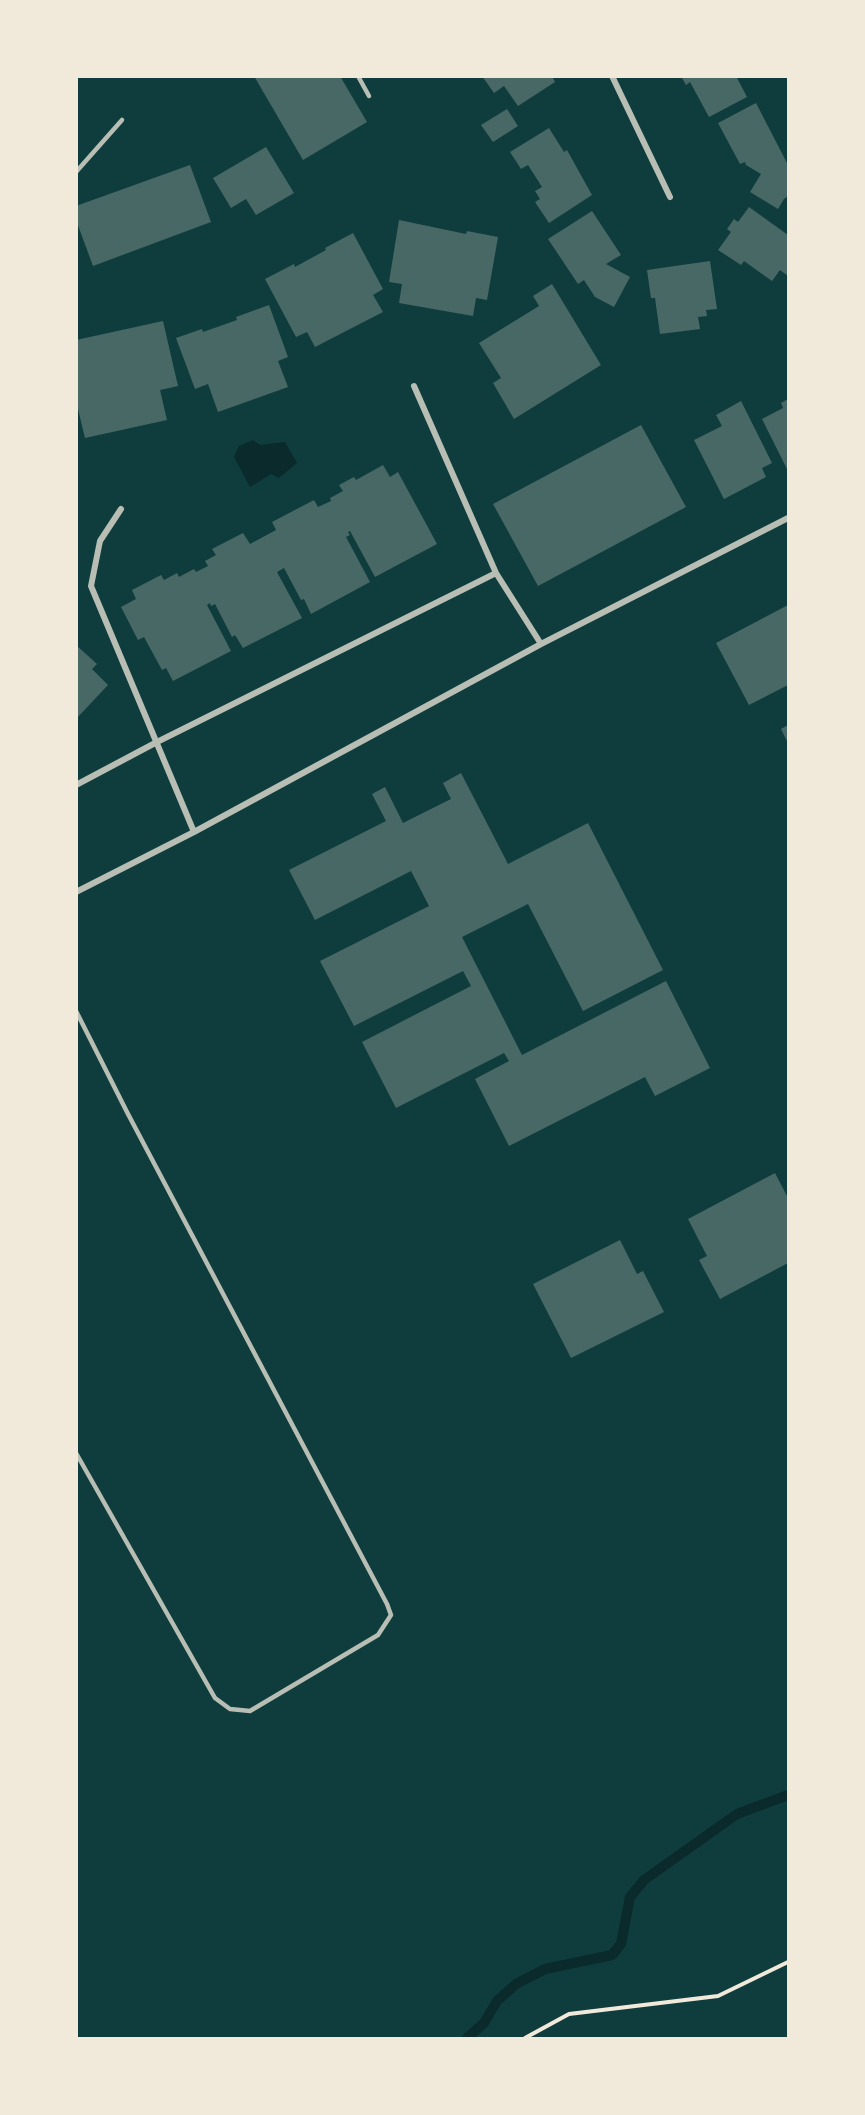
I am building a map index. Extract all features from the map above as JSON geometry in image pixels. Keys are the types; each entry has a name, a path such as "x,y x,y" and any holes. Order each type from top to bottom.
{"street":[{"path":"612,76 670,197"},
{"path":"414,386 496,573 541,644"},
{"path":"121,509 100,541 91,586 194,832"},
{"path":"76,892 194,832 541,644 789,518"},
{"path":"76,785 157,742 496,573"}],"lane":[{"path":"358,76 369,96"},
{"path":"76,172 122,120"},
{"path":"76,1011 391,1615 378,1635 250,1711 230,1709 215,1698 76,1454"}],"path":[{"path":"525,2038 569,2014 718,1996 789,1962"}],"water":[{"path":"253,440 260,445 285,442 297,463 279,478 271,474 250,487 234,457 239,446"}],"building":[{"path":"254,76 340,76 367,122 303,160"},
{"path":"482,76 552,76 555,82 518,106 504,86 494,93"},
{"path":"681,76 736,76 747,97 709,117 690,82 686,85"},
{"path":"756,103 788,165 788,196 778,209 750,192 761,174 745,162 740,164 718,123"},
{"path":"507,109 518,126 493,142 481,125"},
{"path":"549,128 564,152 567,150 592,195 549,223 535,202 540,199 535,191 542,187 528,165 521,169 510,152"},
{"path":"266,147 294,193 256,215 246,199 231,208 213,178"},
{"path":"190,165 211,222 93,266 76,220 76,206"},
{"path":"749,207 788,235 788,276 780,270 772,281 744,261 741,265 718,250 731,232 727,229 734,219 738,222"},
{"path":"592,211 621,255 606,264 630,277 614,307 595,297 584,280 578,284 548,239"},
{"path":"399,220 466,234 467,231 498,237 487,300 476,298 473,316 399,303 402,284 389,282"},
{"path":"353,233 383,289 373,295 383,312 315,347 307,332 296,337 265,279 294,264 295,267"},
{"path":"710,261 717,309 706,310 707,316 698,317 700,329 660,334 655,298 651,298 647,270"},
{"path":"552,284 601,365 514,419 493,383 501,378 479,343 539,306 533,296"},
{"path":"269,305 288,357 278,361 288,387 218,412 208,384 195,389 176,338 202,329 203,332 237,320 236,317"},
{"path":"163,321 178,386 160,390 167,420 85,438 78,409 76,409 76,340"},
{"path":"788,399 788,471 762,419 783,408 781,403"},
{"path":"741,401 772,463 762,468 766,477 724,499 694,440 722,426 716,415"},
{"path":"641,425 686,507 538,586 493,504"},
{"path":"383,465 390,477 398,472 437,544 375,577 350,531 348,532 350,535 346,537 370,582 311,614 284,568 277,572 302,618 243,648 235,635 232,637 215,604 211,606 210,603 207,605 231,651 173,681 166,668 162,670 144,637 138,640 121,607 136,599 132,590 161,575 164,580 177,573 179,577 194,569 196,572 208,566 205,561 216,555 212,549 243,533 250,544 276,530 272,522 314,500 318,507 331,501 330,498 343,491 339,485 354,477 356,480"},
{"path":"788,605 788,685 749,705 716,643"},
{"path":"76,645 97,664 92,669 108,685 76,719"},
{"path":"788,725 788,743 781,729"},
{"path":"461,773 508,864 588,823 663,970 583,1011 528,904 462,937 522,1055 666,981 710,1068 655,1096 645,1077 509,1146 475,1079 509,1061 504,1053 396,1108 362,1042 471,986 463,971 354,1026 320,961 429,906 411,871 315,920 289,870 386,821 372,794 385,787 403,823 451,799 443,783"},
{"path":"775,1173 788,1198 788,1263 720,1299 699,1260 707,1256 688,1219"},
{"path":"620,1240 637,1274 643,1271 664,1312 571,1358 533,1284"}],"waterway":[{"path":"467,2038 484,2023 497,2001 516,1984 545,1969 612,1955 621,1944 630,1897 644,1880 737,1814 788,1795"}]}
